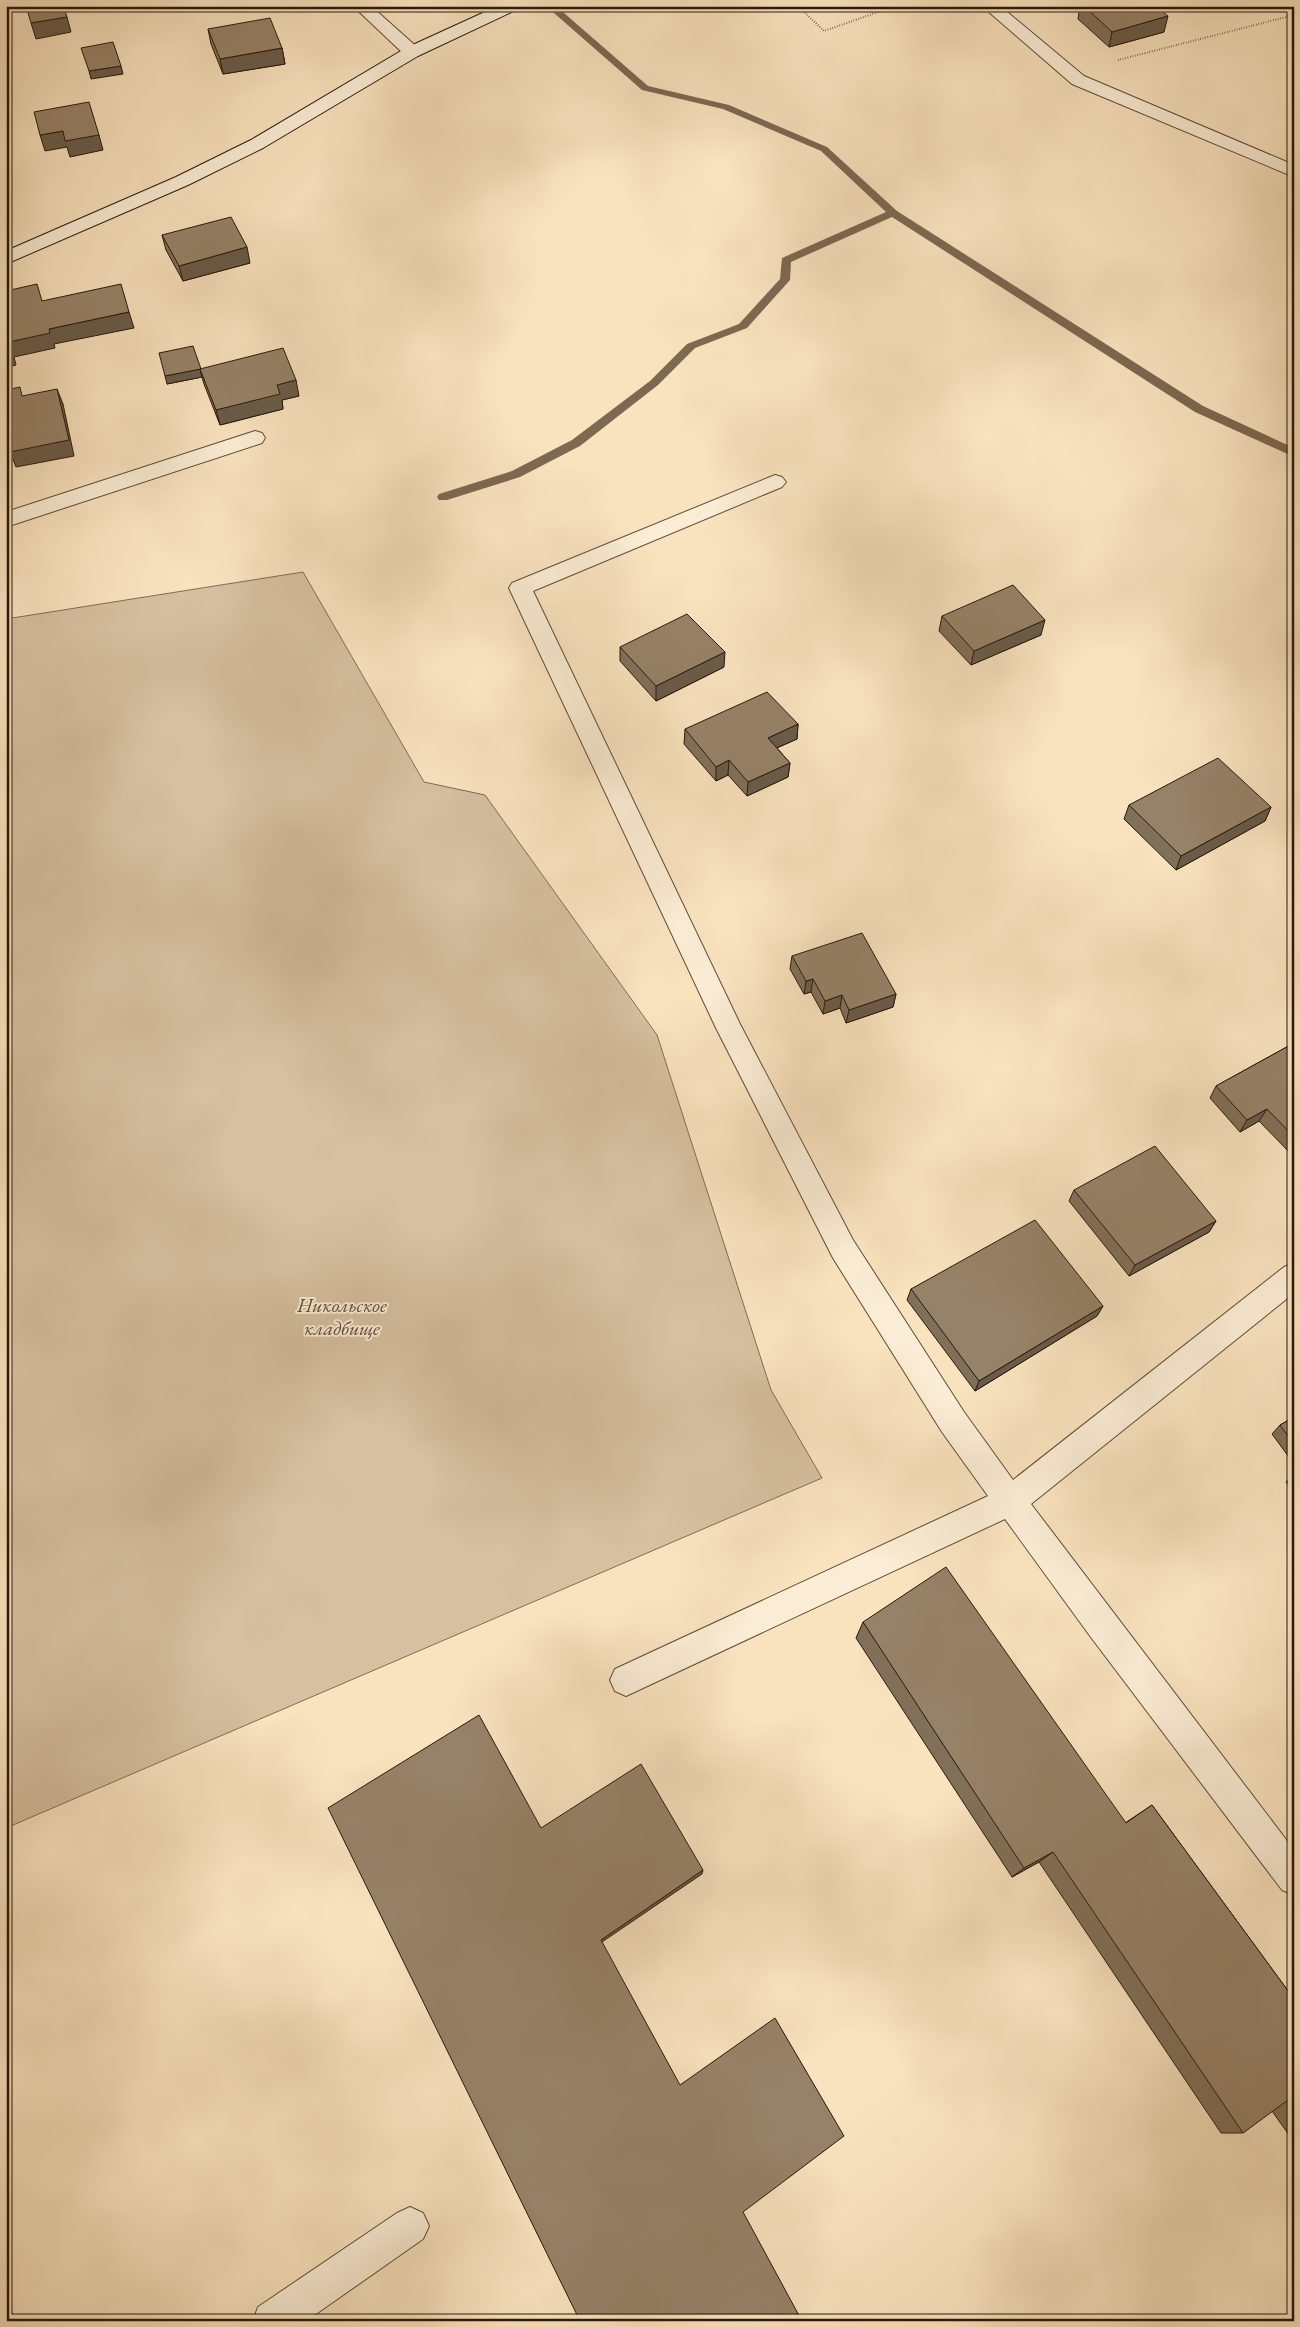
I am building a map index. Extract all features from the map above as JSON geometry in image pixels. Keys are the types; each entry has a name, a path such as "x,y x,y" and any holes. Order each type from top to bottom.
{"street":[{"path":"362,6 412,52"},
{"path":"6,258 173,184 257,144 412,52 512,6"},
{"path":"990,6 1078,80 1294,172"},
{"path":"6,520 256,438"},
{"path":"775,482 520,588 724,1019 843,1249 953,1422 1010,1502 1101,1625 1294,1878"},
{"path":"626,1680 1010,1502 1294,1276"},
{"path":"272,2321 410,2226"}],"path":[{"path":"798,6 824,31 895,6"},
{"path":"1069,72 1294,15"}],"green space":[{"name":"Никольское кладбище","path":"303,572 424,782 485,795 657,1035 771,1390 822,1478 6,1828 6,619"}],"building":[{"path":"26,6 63,6 67,17 31,23"},
{"path":"1084,6 1156,6 1168,16 1112,32"},
{"path":"270,18 282,48 220,59 208,29"},
{"path":"113,42 121,66 89,71 81,48"},
{"path":"89,102 99,135 65,141 63,131 40,135 34,112"},
{"path":"231,217 247,247 179,266 162,235"},
{"path":"37,284 42,301 121,284 129,312 49,329 50,333 9,342 11,350 6,351 6,291"},
{"path":"193,346 201,369 165,376 159,353"},
{"path":"283,348 296,380 277,385 280,394 216,410 200,369"},
{"path":"20,387 22,396 57,389 69,440 10,452 6,438 6,390"},
{"path":"1013,585 1045,620 974,651 942,616"},
{"path":"687,614 725,652 656,686 620,647"},
{"path":"767,692 798,724 768,738 790,763 748,782 729,760 716,767 685,729"},
{"path":"1218,758 1271,807 1181,856 1129,805"},
{"path":"862,933 896,994 849,1010 842,995 825,1001 813,979 806,981 792,956"},
{"path":"1294,1043 1294,1137 1267,1109 1247,1120 1216,1086"},
{"path":"1155,1146 1216,1221 1135,1265 1074,1190"},
{"path":"1035,1220 1103,1306 979,1381 911,1289"},
{"path":"1294,1417 1294,1444 1280,1425"},
{"path":"946,1567 1126,1823 1152,1805 1294,1999 1294,2108 1288,2100 1243,2133 1053,1852 1024,1868 863,1622"},
{"path":"479,1715 541,1828 641,1764 703,1870 601,1940 680,2085 775,2018 844,2136 743,2212 802,2321 580,2321 328,1808"}],"waterway":[{"path":"550,6 645,88 726,107 824,149 893,213"},
{"path":"443,497 516,474 576,443 654,383 691,346 743,326 785,280 786,260 893,213"},
{"path":"893,213 1199,409 1294,453"}]}
